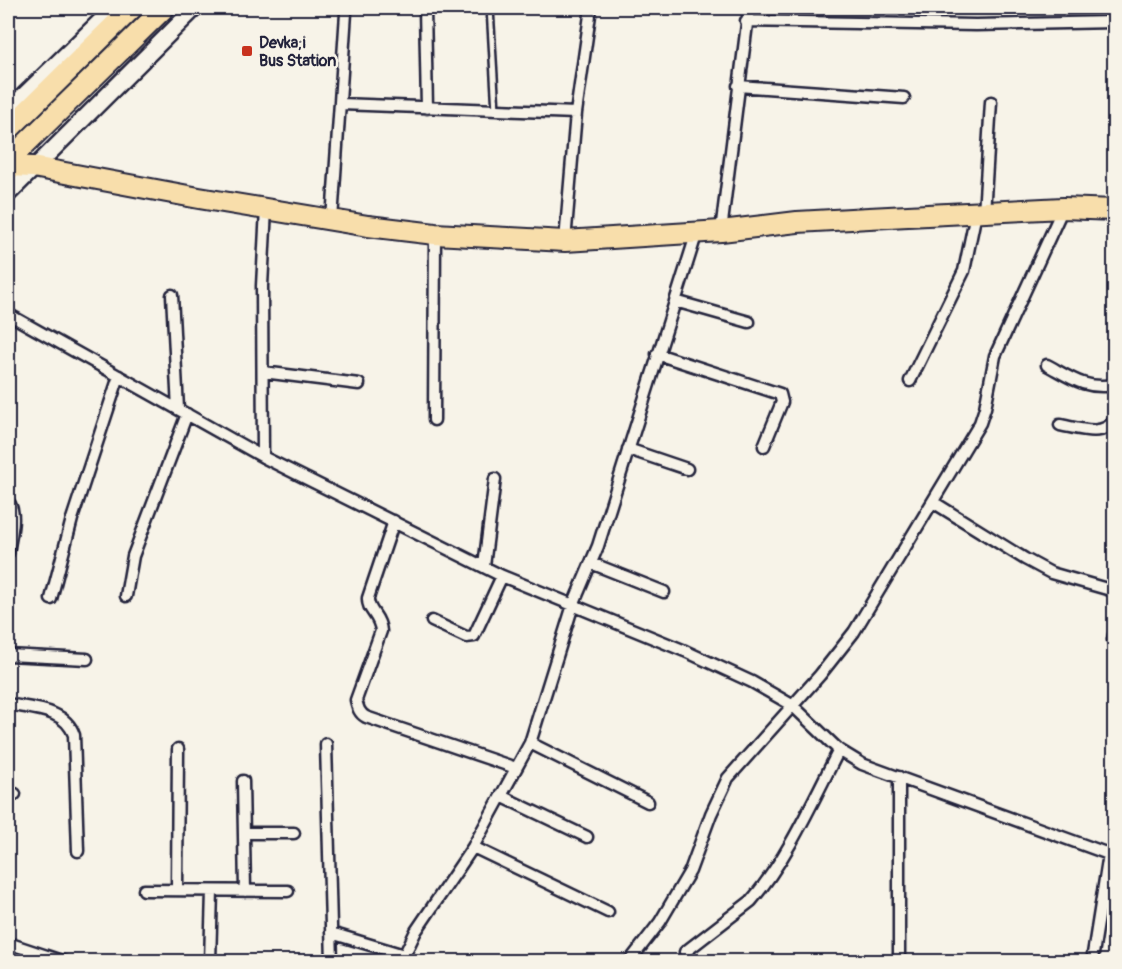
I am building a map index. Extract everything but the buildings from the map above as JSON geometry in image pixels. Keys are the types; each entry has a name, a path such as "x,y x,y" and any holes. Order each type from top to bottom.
{"highway":[{"path":"8,130 132,8"},
{"path":"8,164 164,8"},
{"path":"8,164 332,220 435,234 565,241 721,231 807,221 1063,208 1114,210"}],"street":[{"path":"8,111 114,8"},
{"path":"8,194 195,8"},
{"path":"425,8 427,108"},
{"path":"565,241 576,113 591,8"},
{"path":"721,231 749,8"},
{"path":"332,220 346,13"},
{"path":"746,21 976,25 1114,22"},
{"path":"738,86 904,98"},
{"path":"910,381 964,271 980,213 991,102"},
{"path":"341,104 576,113"},
{"path":"629,962 660,922 690,871 711,814 728,778 820,675 854,632 939,506 980,423 995,356 1063,208"},
{"path":"263,457 262,286 266,209"},
{"path":"331,933 402,958 416,931 473,847 530,743 573,605 598,546 697,232"},
{"path":"434,420 435,234"},
{"path":"126,596 132,556 182,412 172,295"},
{"path":"675,301 749,322"},
{"path":"8,314 263,457 502,576 743,678 792,705 839,750 862,764 1112,855 1093,954"},
{"path":"657,354 780,394 782,402 764,446"},
{"path":"1047,365 1083,385 1103,387 1114,385"},
{"path":"263,372 359,384"},
{"path":"51,598 72,519 119,376"},
{"path":"1060,425 1102,430 1112,425 1114,420"},
{"path":"628,449 687,469"},
{"path":"484,566 495,479"},
{"path":"8,501 13,514 8,553"},
{"path":"939,506 1051,573 1114,591"},
{"path":"394,521 368,598 369,608 380,622 381,631 356,700 360,713 516,768"},
{"path":"591,563 664,592"},
{"path":"432,621 466,637 474,636 502,576"},
{"path":"8,655 87,659"},
{"path":"8,704 49,712 67,721 72,727 78,851"},
{"path":"530,743 648,802"},
{"path":"326,744 332,962"},
{"path":"177,890 178,749"},
{"path":"685,952 751,901 759,891 791,840 839,750"},
{"path":"899,777 899,962"},
{"path":"243,781 245,891"},
{"path":"501,796 587,837"},
{"path":"244,833 294,833"},
{"path":"473,847 608,912"},
{"path":"144,890 288,891"},
{"path":"210,962 212,891"},
{"path":"8,943 65,962"}],"lane":[{"path":"490,8 496,111"}],"place":[{"name":"Devka;i Bus Station","path":"247,51"}]}
